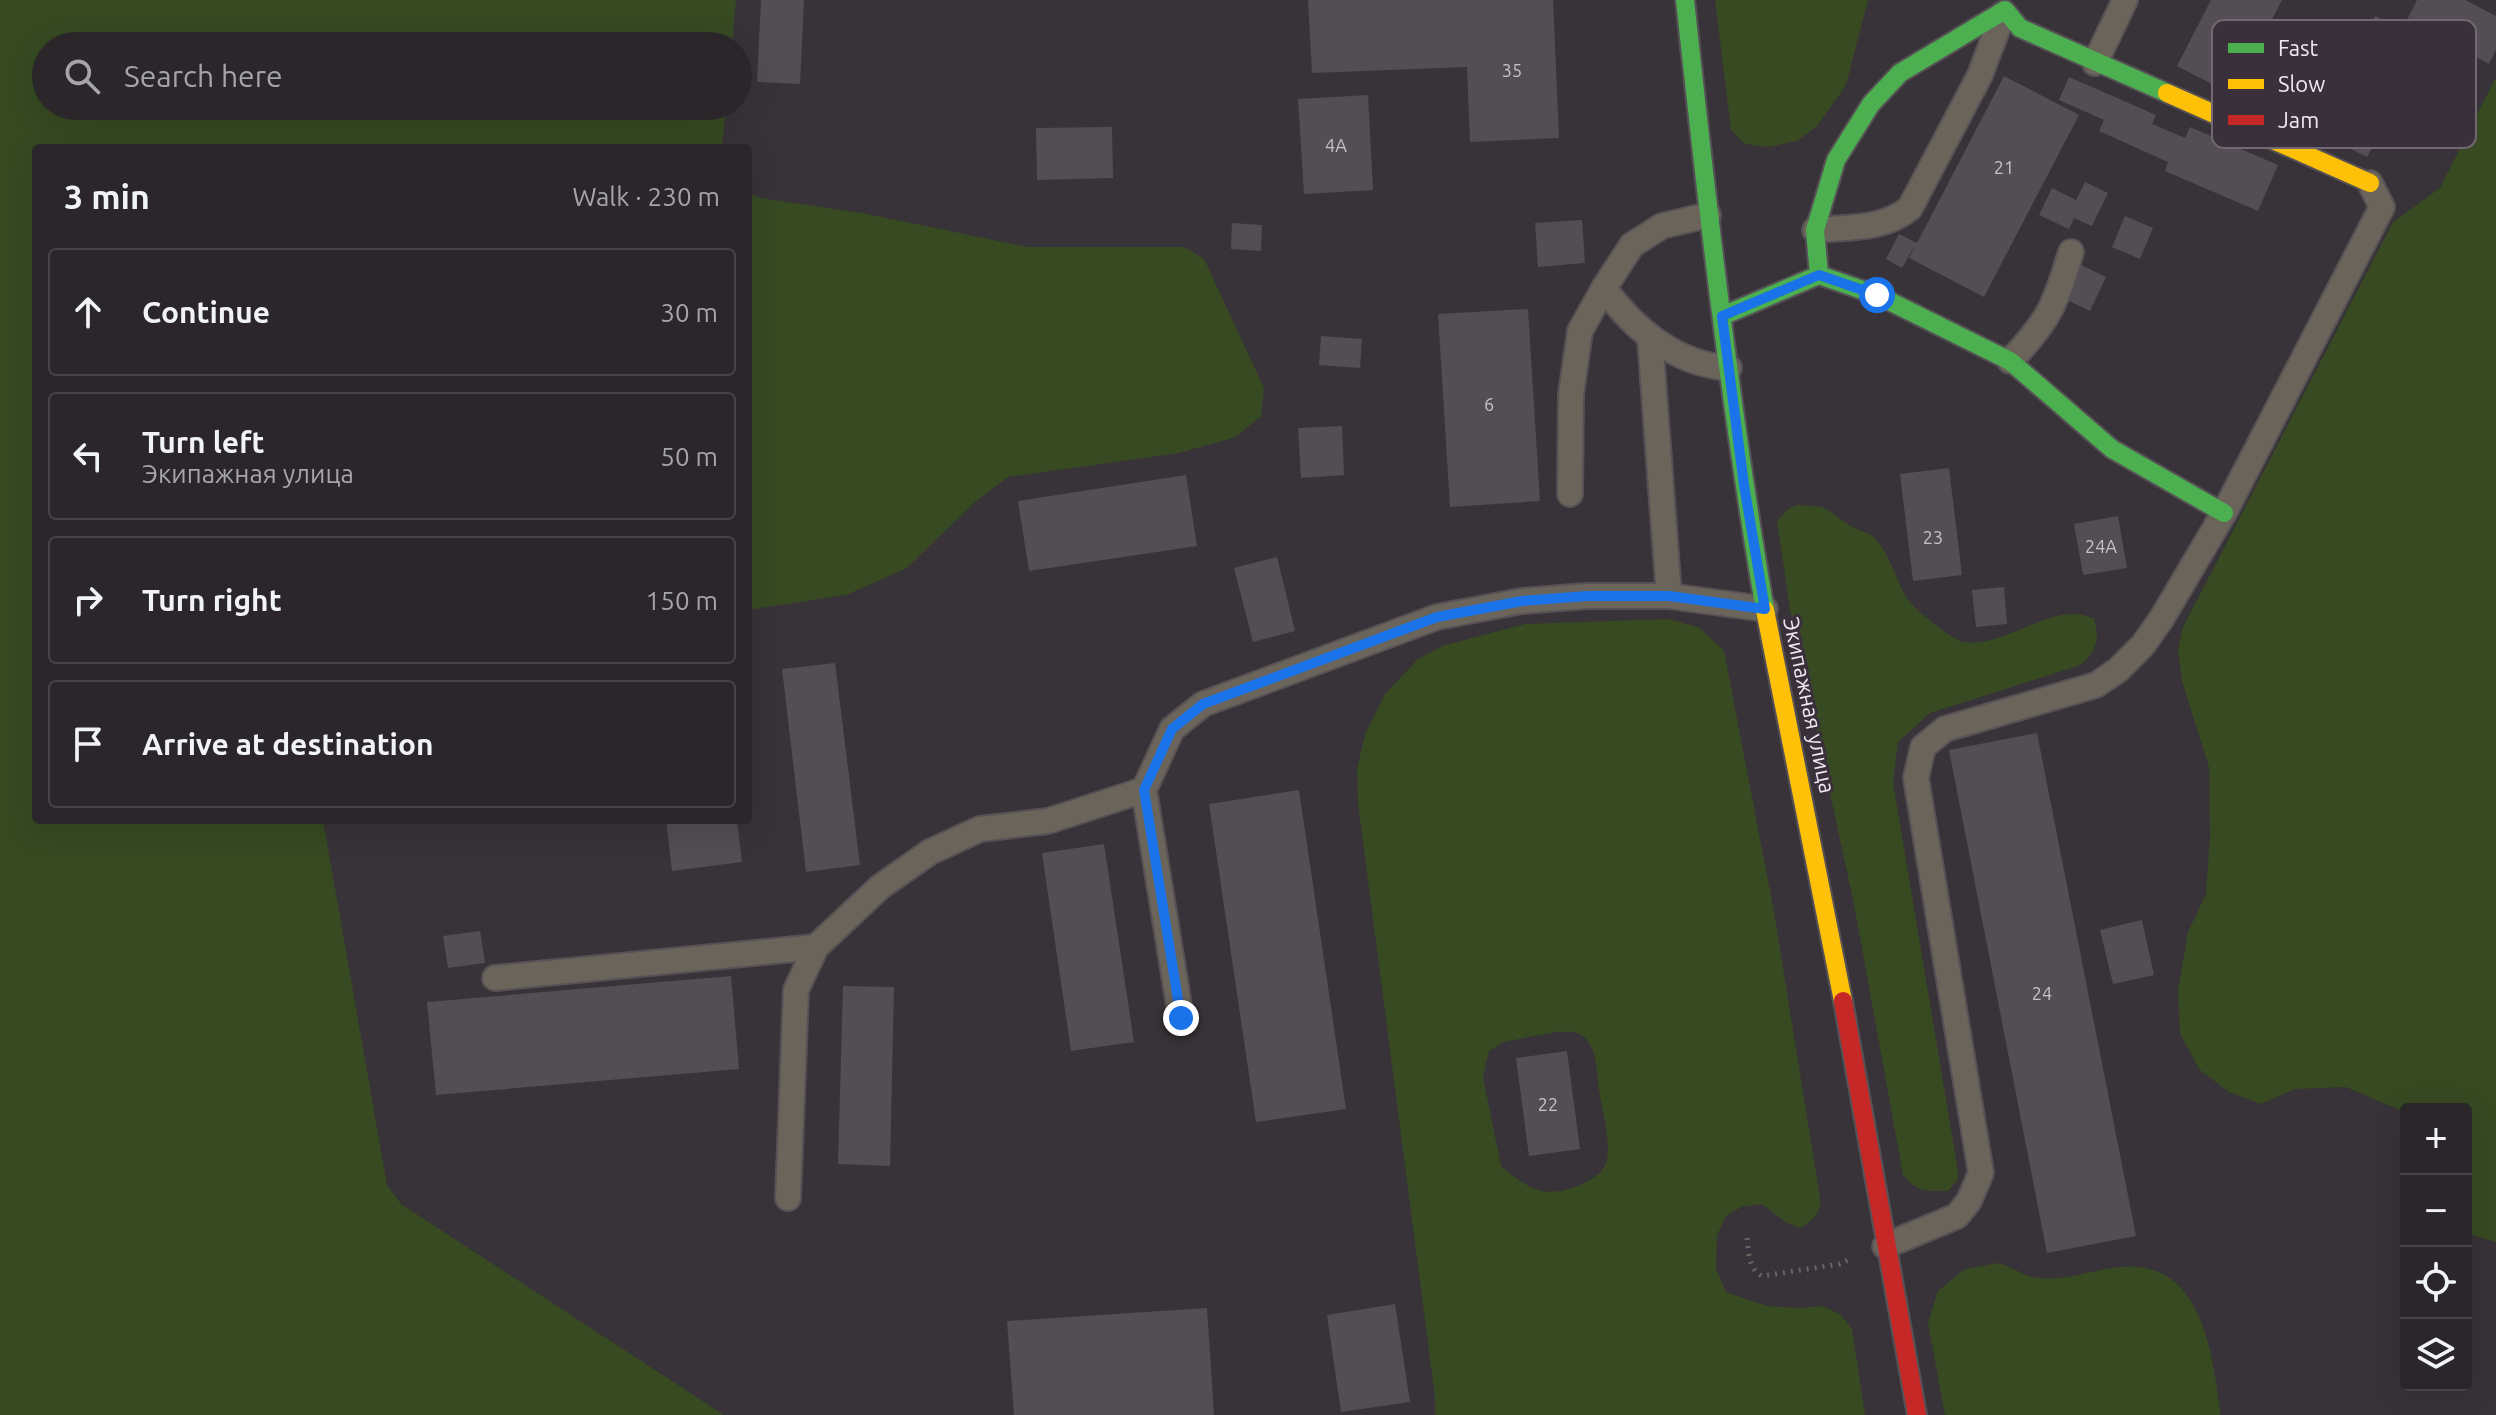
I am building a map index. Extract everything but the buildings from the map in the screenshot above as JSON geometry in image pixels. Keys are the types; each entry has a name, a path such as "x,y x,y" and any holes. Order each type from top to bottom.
{"main road":[{"name":"Экипажная улица","path":"1684,2 1708,215 1744,485 1765,609 1823,892 1917,1415"},
{"path":"1819,275 1815,230 1836,160 1871,104 1900,73 2003,5 2020,28 2212,114"},
{"path":"2290,148 2370,183"},
{"path":"1722,316 1819,275 1877,295 2010,361 2112,449 2224,513"}],"lane":[{"path":"2095,63 2125,0"},
{"path":"1815,230 1880,224 1895,219 1910,208 1980,75 2003,5"},
{"path":"1885,1246 1957,1216 1969,1201 1981,1173 1916,778 1923,747 1945,729 2096,685 2118,670 2143,645 2224,513 2382,207 2370,183"},
{"path":"1570,494 1571,394 1580,331 1632,245 1662,226 1708,215"},
{"path":"2010,361 2039,330 2057,300 2071,252"},
{"path":"1604,288 1624,317 1650,338 1705,366 1729,368"},
{"path":"1650,338 1669,596"},
{"path":"1181,1018 1144,790 1172,729 1203,704 1437,617 1522,601 1587,596 1669,596 1765,609"},
{"path":"788,1198 796,990 816,947 880,887 930,852 980,829 1048,821 1144,790"},
{"path":"495,978 816,947"}],"green space":[{"path":"0,0 736,0 733,32 32,32 32,120 725,120 722,144 32,144 32,824 324,824 387,1185 401,1204 724,1415 0,1415"},
{"path":"1715,0 1868,0 1846,85 1817,126 1797,141 1768,147 1745,144 1731,130"},
{"path":"2496,77 2496,1242 2472,1235 2472,1103 2400,1103 2400,1110 2346,1087 2295,1089 2261,1104 2229,1092 2200,1070 2180,1034 2178,990 2188,932 2206,894 2210,836 2209,767 2182,681 2178,650 2183,627 2393,222 2440,188 2460,148 2476,148 2476,117"},
{"path":"752,195 862,213 1028,247 1185,247 1204,259 1264,388 1261,416 1236,437 1179,453 1008,477 975,502 907,568 846,595 752,609"},
{"path":"1797,505 1828,510 1852,527 1874,537 1910,602 1958,640 1980,642 1997,638 2064,615 2079,614 2094,619 2096,626 2096,644 2081,665 1930,713 1898,742 1893,782 1957,1165 1958,1179 1948,1191 1922,1190 1903,1175 1854,904 1790,609 1777,521 1788,509"},
{"path":"1669,619 1700,628 1724,651 1774,912 1821,1204 1815,1217 1801,1228 1787,1223 1762,1204 1741,1207 1725,1217 1717,1236 1716,1268 1726,1292 1767,1306 1822,1306 1840,1314 1852,1329 1865,1415 1435,1415 1358,803 1357,769 1365,734 1385,694 1417,660 1442,646 1525,624","holes":["1560,1032 1582,1035 1592,1049 1608,1155 1596,1176 1569,1189 1550,1192 1526,1184 1501,1166 1483,1077 1489,1051 1503,1042"]},
{"path":"1999,1263 2029,1276 2044,1278 2119,1267 2147,1268 2169,1278 2186,1294 2198,1315 2213,1365 2221,1415 1945,1415 1928,1323 1938,1291 1965,1269"}],"traffic: fast":[{"path":"1685,0 1730,382 1765,610"},
{"path":"1722,316 1819,275 1815,230 1836,160 1871,104 1900,73 2005,10 2020,28 2167,93"},
{"path":"1819,275 1877,295 2010,361 2112,449 2224,513"}],"traffic: slow":[{"path":"2167,93 2212,113"},
{"path":"2291,148 2370,183"},
{"path":"1765,610 1843,1001"}],"traffic: jam":[{"path":"1843,1001 1917,1415"}],"route":[{"path":"1181,1018 1144,790 1172,729 1203,704 1437,617 1522,601 1587,596 1669,596 1765,609 1744,485 1722,316 1819,275 1877,295"}]}
